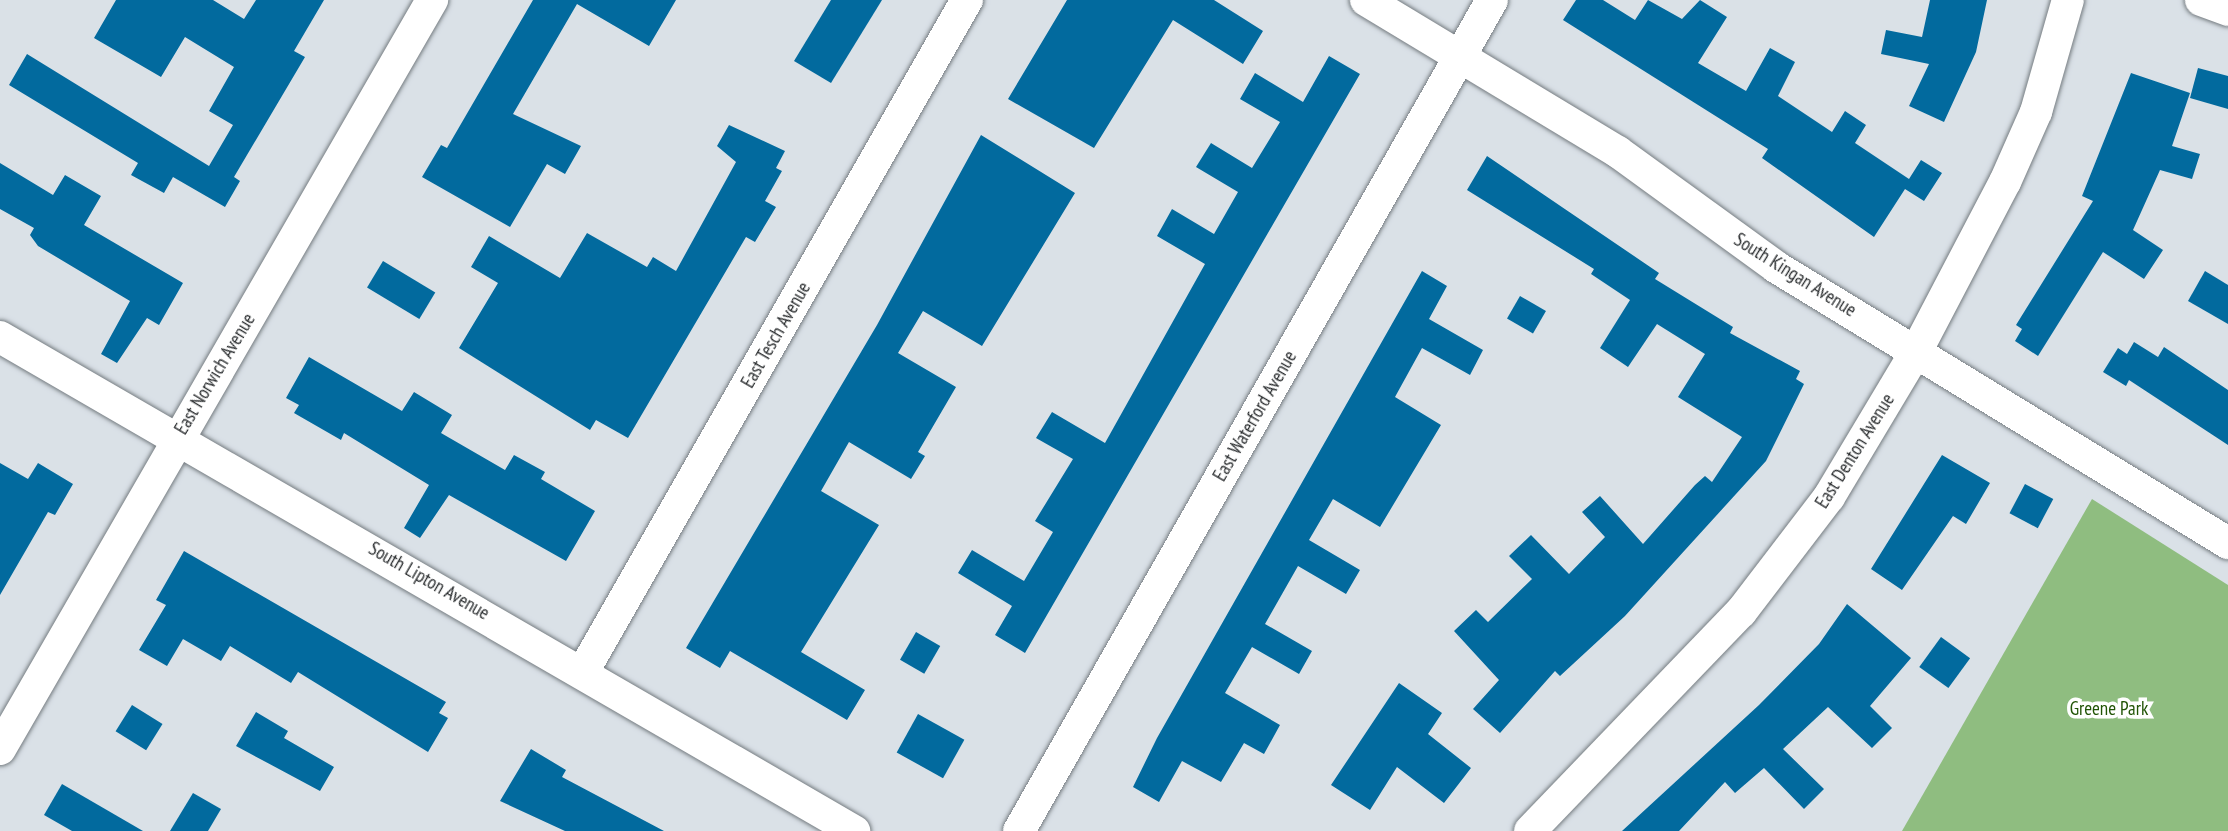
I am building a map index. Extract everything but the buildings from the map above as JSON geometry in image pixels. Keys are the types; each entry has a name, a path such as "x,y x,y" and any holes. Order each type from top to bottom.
{"street":[{"name":"East Norwich Avenue","path":"0,748 432,0"},
{"name":"East Tesch Avenue","path":"584,670 967,0"},
{"name":"South Kingan Avenue","path":"1366,0 1618,152 1776,267 1917,350 2228,543"},
{"name":"East Waterford Avenue","path":"1019,831 1492,0"},
{"name":"East Denton Avenue","path":"1530,831 1741,612 1829,497 1917,350 2036,112 2067,0"},
{"path":"2201,0 2228,10"},
{"name":"South Lipton Avenue","path":"0,337 584,670 854,831"}],"green space":[{"name":"Greene Park","path":"2092,499 2228,585 2228,831 1902,831"}]}
